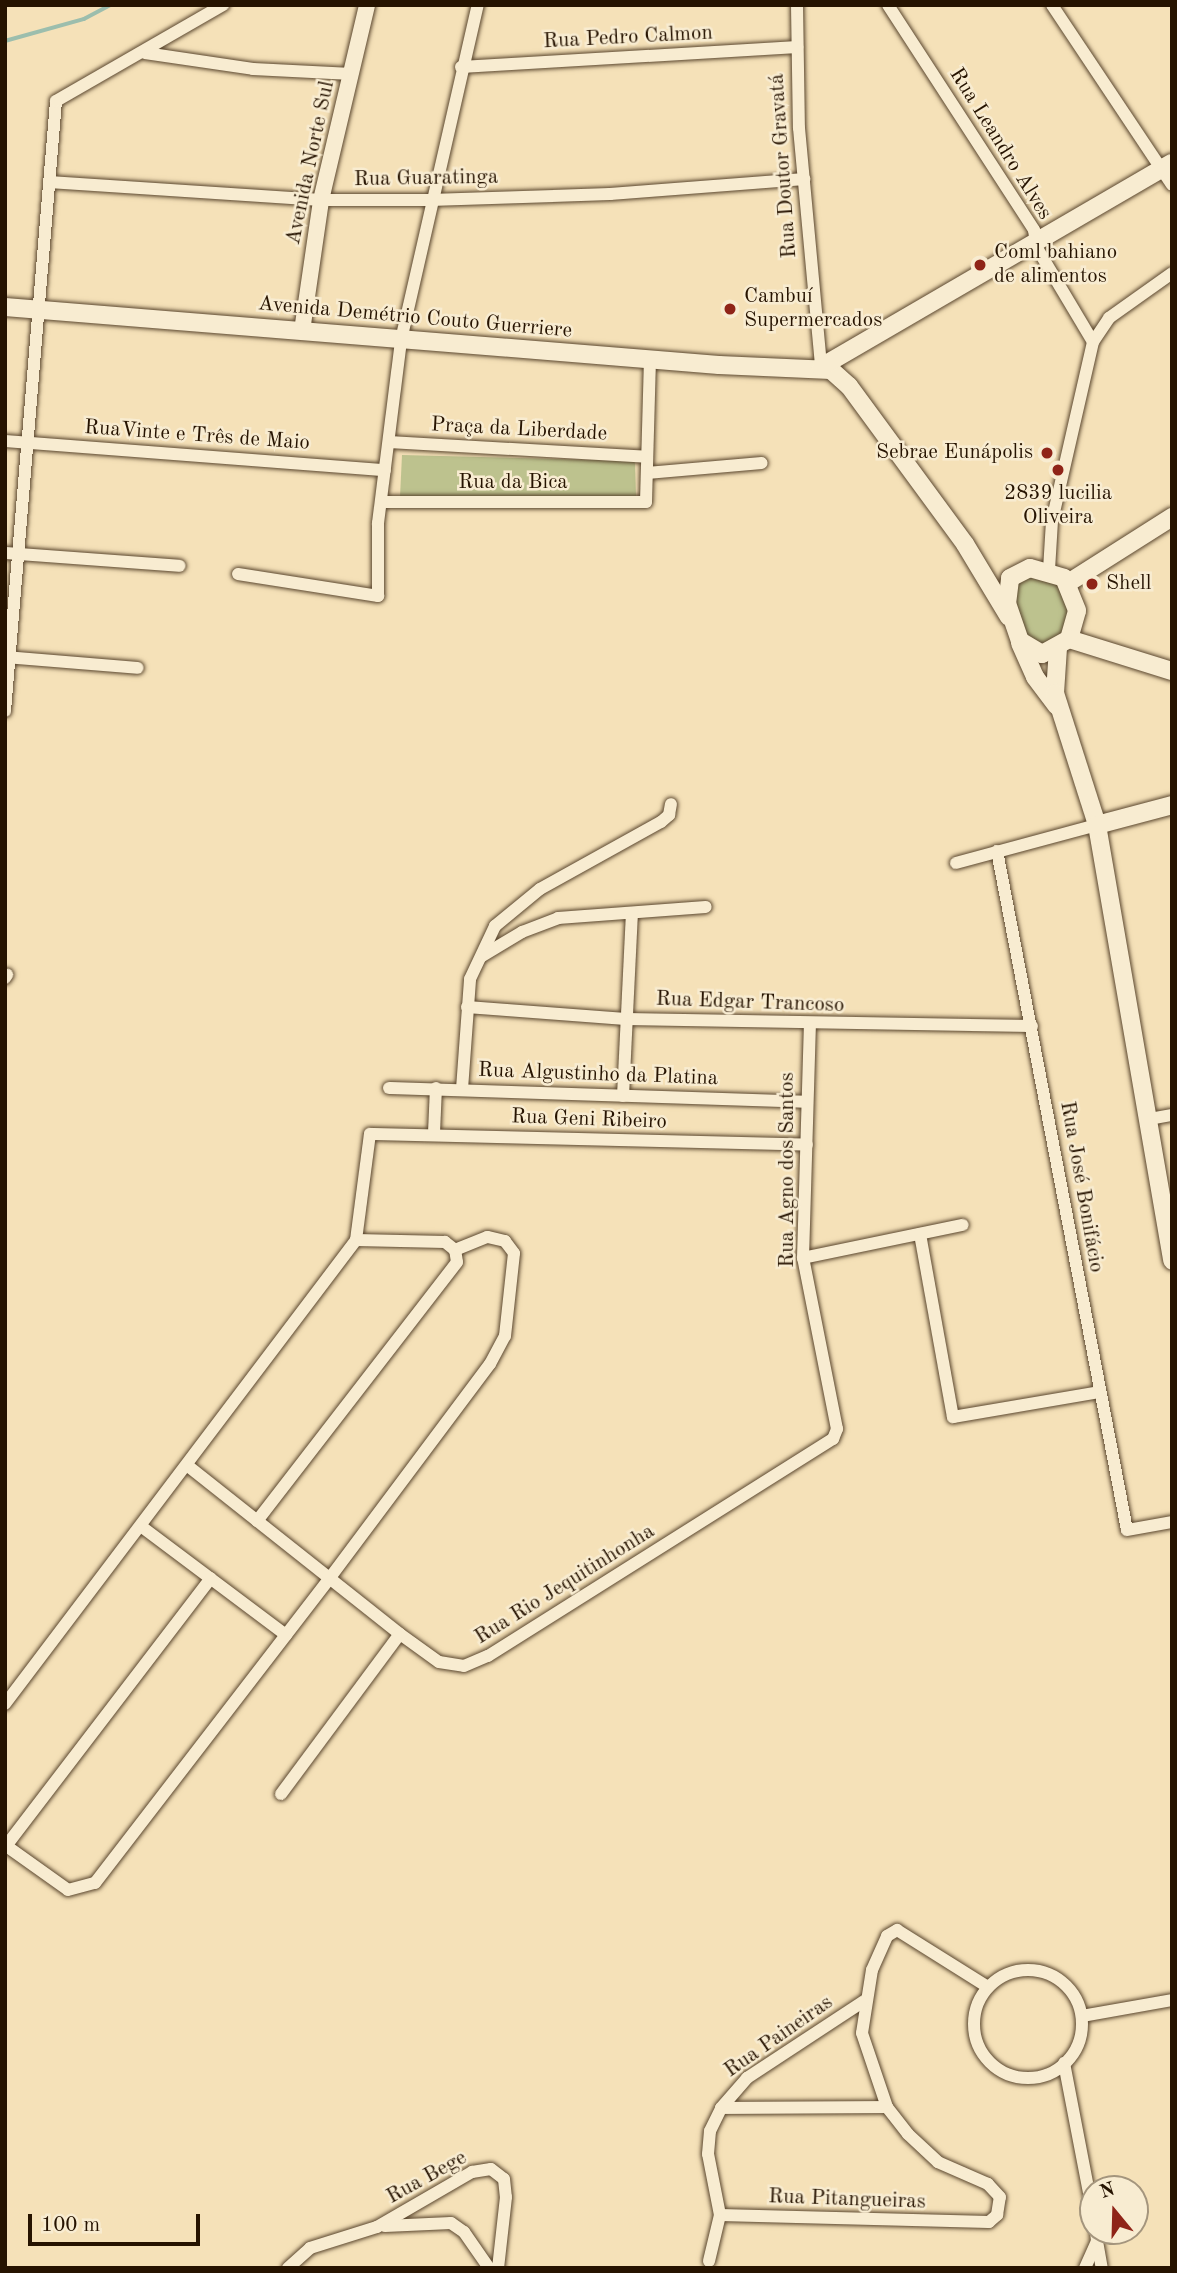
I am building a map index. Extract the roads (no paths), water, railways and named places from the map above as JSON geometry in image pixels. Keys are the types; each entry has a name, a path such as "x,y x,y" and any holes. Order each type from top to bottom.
{"main road":[{"path":"1059,709 1035,677 1009,617 965,544 849,386 821,367 1036,239 1166,166"},
{"name":"Avenida Demétrio Couto Guerriere","path":"5,307 650,360 821,367"},
{"path":"1068,583 1172,517"},
{"path":"965,544 990,567 1010,578"},
{"path":"1010,578 1030,568 1049,570 1068,583 1077,611 1063,643 1054,680 1059,709 1097,825 1172,1261"},
{"path":"1009,617 1010,578"},
{"path":"1020,641 1036,653 1063,643 1172,671"},
{"path":"1097,825 1172,805"}],"street":[{"path":"5,711 56,101 145,53 223,5"},
{"name":"Avenida Norte Sul","path":"302,331 321,200 367,5"},
{"path":"238,574 377,596 381,502 401,340 430,200 478,5"},
{"name":"Rua Doutor Gravatá","path":"797,5 804,179 821,367"},
{"name":"Rua Leandro Alves","path":"888,5 1036,239 1037,248 1093,342"},
{"path":"1052,5 1166,166 1172,185"},
{"name":"Rua Pedro Calmon","path":"461,67 797,47"},
{"path":"145,53 253,69 352,74"},
{"name":"Rua Guaratinga","path":"49,182 321,200 430,200 610,194 804,179"},
{"path":"1049,570 1052,521 1093,342 1109,318 1172,273"},
{"path":"650,360 647,473 762,463"},
{"name":"RuaVinte e Três de Maio","path":"5,441 385,470"},
{"name":"Praça da Liberdade","path":"389,442 647,457"},
{"name":"Rua da Bica","path":"381,502 646,502 647,473"},
{"path":"5,553 180,566"},
{"path":"8,657 138,668"},
{"path":"461,1089 470,979 495,926 521,902 661,822 669,815 671,804"},
{"path":"956,863 1097,825"},
{"name":"Rua José Bonifácio","path":"997,851 1127,1530 1172,1522"},
{"path":"482,956 522,932 558,918 706,907"},
{"path":"623,1096 632,913"},
{"name":"Rua Edgar Trancoso","path":"467,1007 626,1018 810,1024 1032,1026"},
{"name":"Rua Agno dos Santos","path":"810,1024 803,1258 837,1429 834,1438"},
{"path":"434,1133 436,1087"},
{"name":"Rua Algustinho da Platina","path":"389,1088 436,1087 807,1102"},
{"path":"1149,1119 1172,1115"},
{"name":"Rua Geni Ribeiro","path":"356,1240 370,1134 434,1133 807,1145"},
{"path":"803,1258 962,1225"},
{"path":"919,1234 953,1417 1099,1392"},
{"path":"211,1578 6,1845 68,1890 95,1883 490,1364 505,1336 514,1253 505,1241 487,1237 455,1250"},
{"path":"5,1704 142,1527 356,1240 445,1242 455,1250 457,1262 257,1521"},
{"name":"Rua Rio Jequitinhonha","path":"188,1466 400,1634 439,1662 451,1666 477,1663 834,1438"},
{"path":"142,1527 286,1635"},
{"path":"281,1794 400,1634"},
{"path":"709,2261 720,2215 708,2154 710,2132 721,2108 887,2107 865,2051 864,2001 887,1936 897,1930 988,1987"},
{"path":"1017,1971 1050,1974 1074,1995 1082,2016 1081,2037 1064,2063 1029,2078 1002,2071 990,2063 979,2046 974,2025 975,2011 988,1987 1017,1971"},
{"path":"1082,2016 1172,2000"},
{"name":"Rua Paineiras","path":"721,2108 747,2078 864,2001"},
{"path":"1064,2063 1086,2175"},
{"name":"Rua Pitangueiras","path":"720,2215 973,2223 989,2222 998,2215 1000,2197 995,2190 938,2162 887,2107"},
{"name":"Rua Bege","path":"288,2268 310,2248 377,2227 472,2172 491,2169 504,2179 506,2197 498,2268"},
{"path":"377,2227 451,2223 464,2232 489,2268"},
{"path":"1085,2268 1093,2245"},
{"path":"1098,2245 1102,2268"}],"waterway":[{"path":"5,41 84,19 110,5"}],"place":[{"name":"Coml bahiano de alimentos","path":"980,265"},
{"name":"Cambuí Supermercados","path":"730,309"},
{"name":"Sebrae Eunápolis","path":"1047,453"},
{"name":"2839 lucilia Oliveira","path":"1058,470"},
{"name":"Shell","path":"1092,584"}]}
